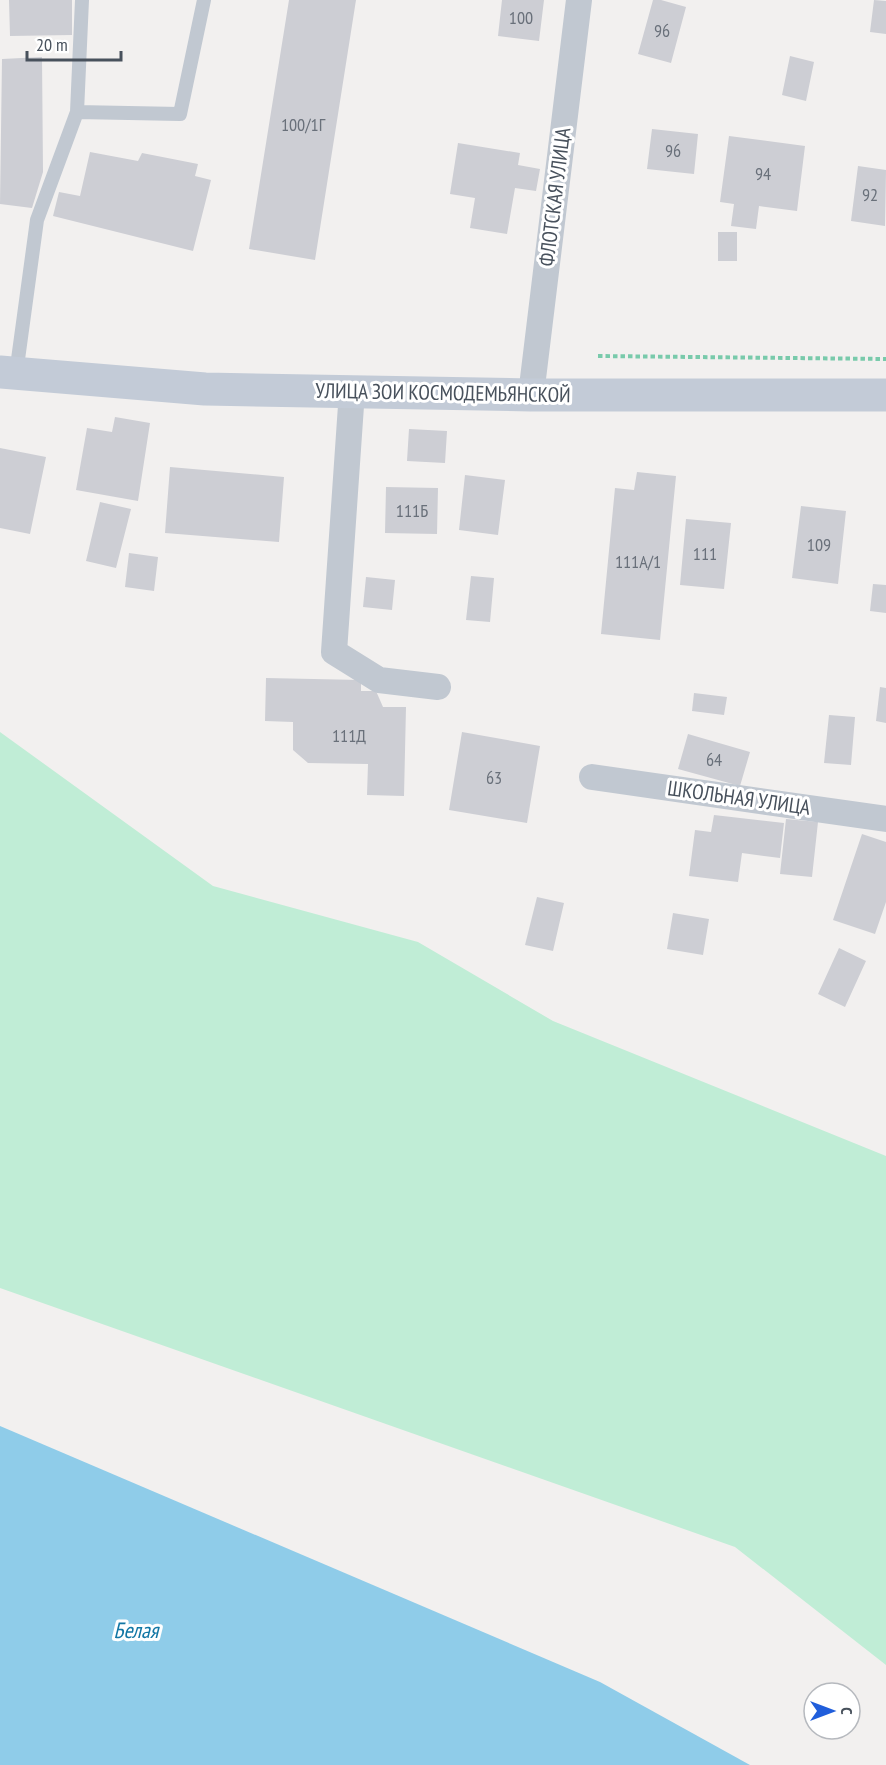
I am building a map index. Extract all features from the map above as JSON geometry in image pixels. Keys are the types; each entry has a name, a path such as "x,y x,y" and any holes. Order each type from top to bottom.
{"street":[{"name":"ФЛОТСКАЯ УЛИЦА","path":"531,395 579,0"},
{"name":"УЛИЦА ЗОИ КОСМОДЕМЬЯНСКОЙ","path":"8,373 205,389 531,395 886,395"},
{"path":"352,391 334,652 379,680 438,687"},
{"name":"ШКОЛЬНАЯ УЛИЦА","path":"592,777 886,819"}],"lane":[{"path":"8,373 37,220 77,112 82,0"},
{"path":"77,112 180,114 204,0"}],"path":[{"path":"598,356 886,359"}],"green space":[{"path":"0,732 213,886 418,942 553,1021 886,1156 886,1665 735,1547 0,1288"}],"water":[{"name":"Белая","path":"0,1426 600,1682 750,1765 0,1765"}],"building":[{"path":"9,0 72,0 72,35 10,36"},
{"path":"289,0 356,0 315,260 249,249"},
{"path":"502,0 544,0 539,41 498,36"},
{"path":"653,0 686,7 671,63 638,54"},
{"path":"874,0 886,1 886,34 870,32"},
{"path":"790,56 814,62 806,101 782,95"},
{"path":"42,57 43,172 32,208 0,204 2,59"},
{"path":"652,129 698,134 694,174 647,169"},
{"path":"729,136 805,146 797,211 759,206 756,229 731,226 734,204 720,202"},
{"path":"458,143 520,153 518,165 540,169 536,191 515,188 507,234 470,228 475,198 450,194"},
{"path":"90,152 138,161 142,153 198,164 195,176 211,180 193,251 53,216 59,192 80,196"},
{"path":"858,166 886,170 885,226 851,221"},
{"path":"718,232 737,232 737,261 718,261"},
{"path":"115,417 150,423 138,501 76,490 87,428 112,432"},
{"path":"409,429 447,431 445,463 407,461"},
{"path":"0,448 46,457 30,534 0,528"},
{"path":"170,467 284,477 279,542 165,533"},
{"path":"637,472 676,476 660,640 601,634 615,488 634,490"},
{"path":"465,475 505,480 498,535 459,530"},
{"path":"386,487 438,488 437,534 385,533"},
{"path":"100,502 131,509 116,568 86,561"},
{"path":"801,506 846,511 838,584 792,578"},
{"path":"686,519 731,523 724,589 680,585"},
{"path":"129,553 158,557 154,591 125,587"},
{"path":"471,576 494,578 490,622 466,620"},
{"path":"366,577 395,580 392,610 363,607"},
{"path":"873,584 886,585 886,613 870,611"},
{"path":"266,678 361,680 361,691 376,691 383,707 406,707 404,796 367,795 368,764 308,763 293,750 293,722 265,721"},
{"path":"880,687 886,688 886,723 876,721"},
{"path":"694,693 727,697 724,715 692,711"},
{"path":"829,715 855,717 851,765 824,763"},
{"path":"462,732 540,746 527,823 449,810"},
{"path":"688,734 750,752 740,786 678,769"},
{"path":"714,815 784,823 780,858 742,853 738,882 689,876 695,830 711,832"},
{"path":"786,819 818,822 812,877 780,874"},
{"path":"862,834 886,842 886,902 875,934 833,920"},
{"path":"537,897 564,903 553,951 525,945"},
{"path":"673,913 709,919 703,955 667,949"},
{"path":"839,948 866,961 845,1007 818,994"}]}
